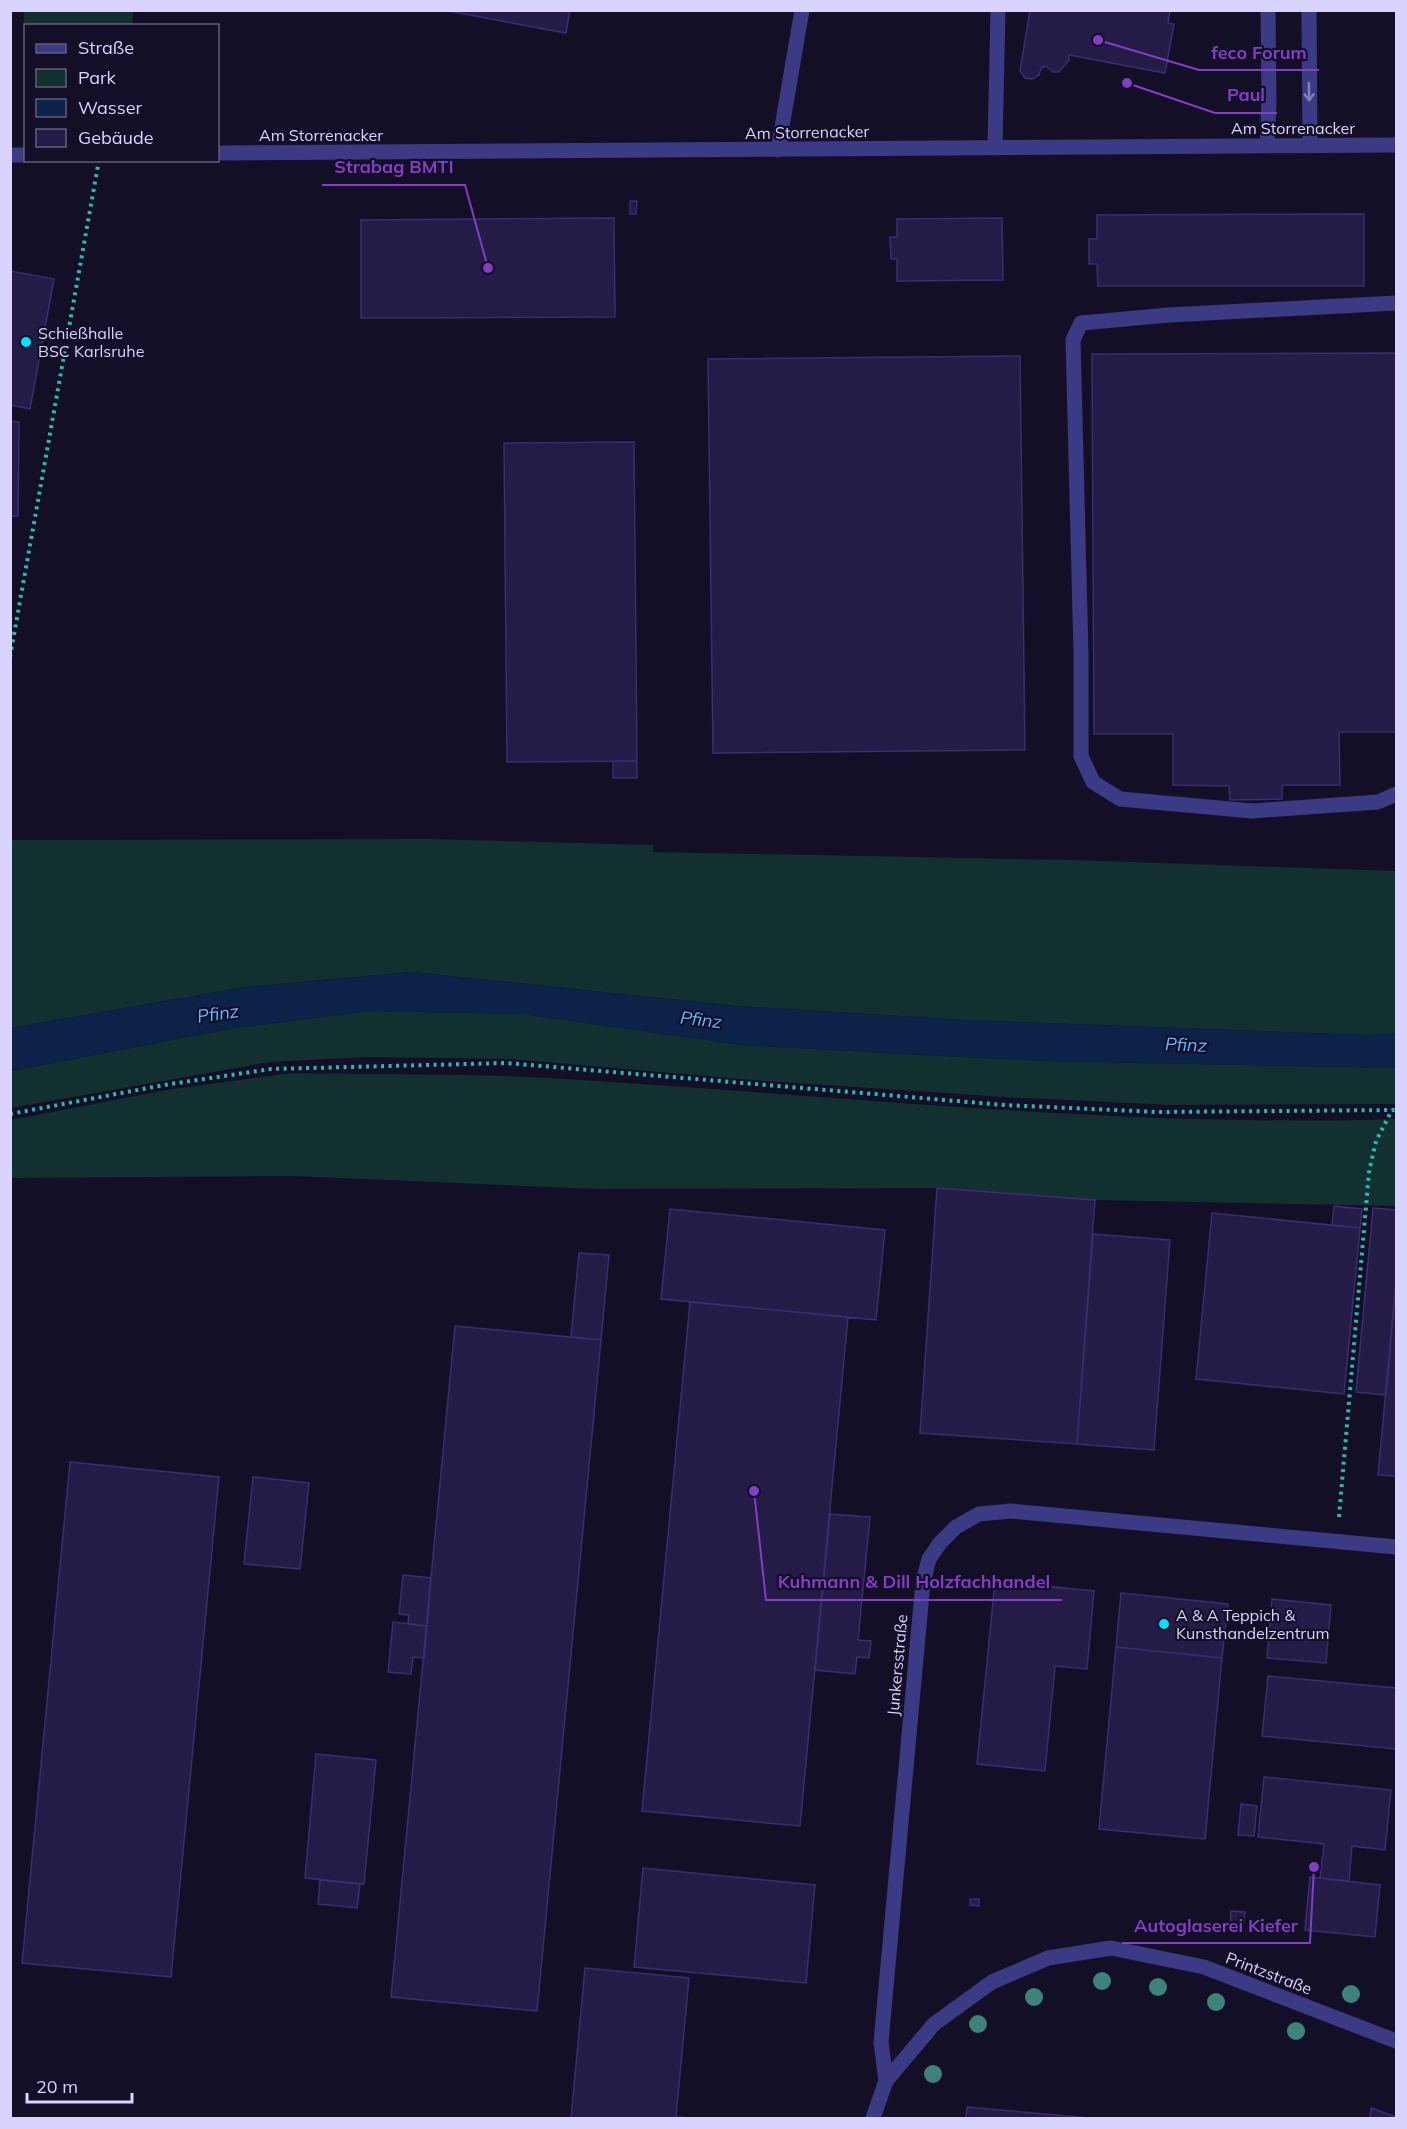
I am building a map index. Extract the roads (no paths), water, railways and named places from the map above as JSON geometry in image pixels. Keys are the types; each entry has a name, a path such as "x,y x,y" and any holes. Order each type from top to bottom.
{"street":[{"path":"778,150 802,10"},
{"path":"995,147 998,10"},
{"path":"1267,146 1268,10"},
{"path":"1309,10 1310,146"},
{"name":"Am Storrenacker","path":"219,153 995,147 1396,147"},
{"path":"1396,303 1169,315 1081,323 1073,340 1081,654 1081,756 1093,782 1120,799 1252,811 1378,802 1396,794"},
{"name":"Junkersstraße","path":"886,2081 881,2042 923,1582 929,1559 940,1543 956,1527 979,1514 1011,1511 1396,1547"},
{"name":"Printzstraße","path":"873,2118 886,2081 934,2024 992,1982 1048,1958 1111,1948 1204,1967 1396,2041"}],"water":[{"name":"Pfinz","path":"412,972 736,1006 965,1020 1366,1035 1396,1034 1396,1068 1045,1061 886,1053 742,1045 524,1014 369,1011 229,1029 11,1071 11,1028 245,987"}],"place":[{"name":"feco Forum","path":"1098,40"},
{"name":"Paul","path":"1127,83"},
{"name":"Strabag BMTI","path":"488,268"},
{"name":"Schießhalle BSC Karlsruhe","path":"26,342"},
{"name":"Kuhmann & Dill Holzfachhandel","path":"754,1491"},
{"name":"A & A Teppich & Kunsthandelzentrum","path":"1164,1624"},
{"name":"Autoglaserei Kiefer","path":"1314,1867"}]}
